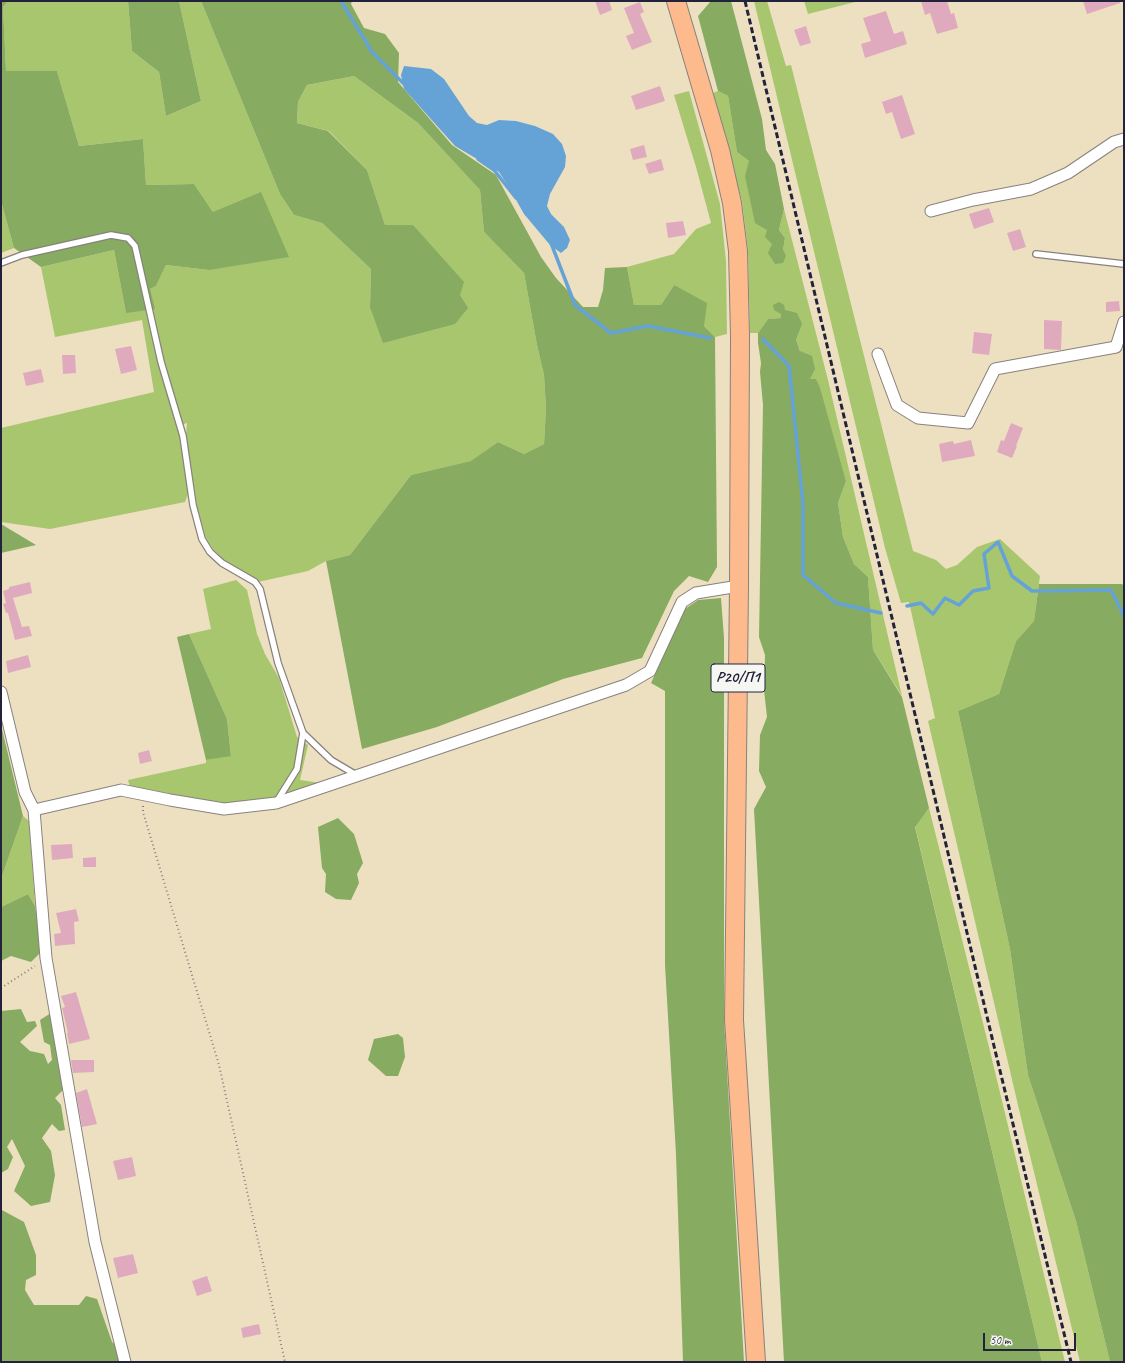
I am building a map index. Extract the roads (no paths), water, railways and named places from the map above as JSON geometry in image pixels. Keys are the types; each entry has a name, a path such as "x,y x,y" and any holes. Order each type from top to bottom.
{"main road":[{"name":"Р20/П1","path":"676,1 720,150 732,203 738,251 740,336 739,586 734,1020 756,1362"}],"street":[{"path":"931,211 973,200 1031,188 1068,173 1114,142 1124,139"},
{"path":"878,354 897,405 918,418 968,423 995,369 1116,347 1124,322"},
{"path":"34,810 121,790 224,809 276,803 626,685 650,671 682,602 696,593 739,586"},
{"path":"1,692 25,792 34,810 46,958 95,1242 125,1362"}],"lane":[{"path":"1,263 22,255 111,235 128,238 136,246 162,362 183,436 193,505 202,539 210,552 222,563 255,582 260,590 278,663 303,733 330,760 359,776"},
{"path":"1036,254 1124,264"},
{"path":"276,803 296,769 303,733"}],"water":[{"path":"404,66 431,69 444,79 469,116 477,123 487,125 499,120 516,121 535,126 553,134 562,144 566,156 565,167 550,194 547,206 551,214 564,227 570,240 567,248 561,253 550,245 524,214 499,172 455,146 404,89 401,75"}],"waterway":[{"path":"341,1 372,52 406,86"},
{"path":"478,159 494,170 516,198"},
{"path":"551,243 575,305 611,333 648,326 710,338"},
{"path":"763,339 789,366 803,503 803,575 836,603 881,613"},
{"path":"907,606 921,603 933,614 945,598 959,605 973,591 989,588 984,554 998,542 1012,576 1032,591 1111,590 1124,616"}],"railway":[{"path":"745,1 994,1046 1071,1362"}]}
